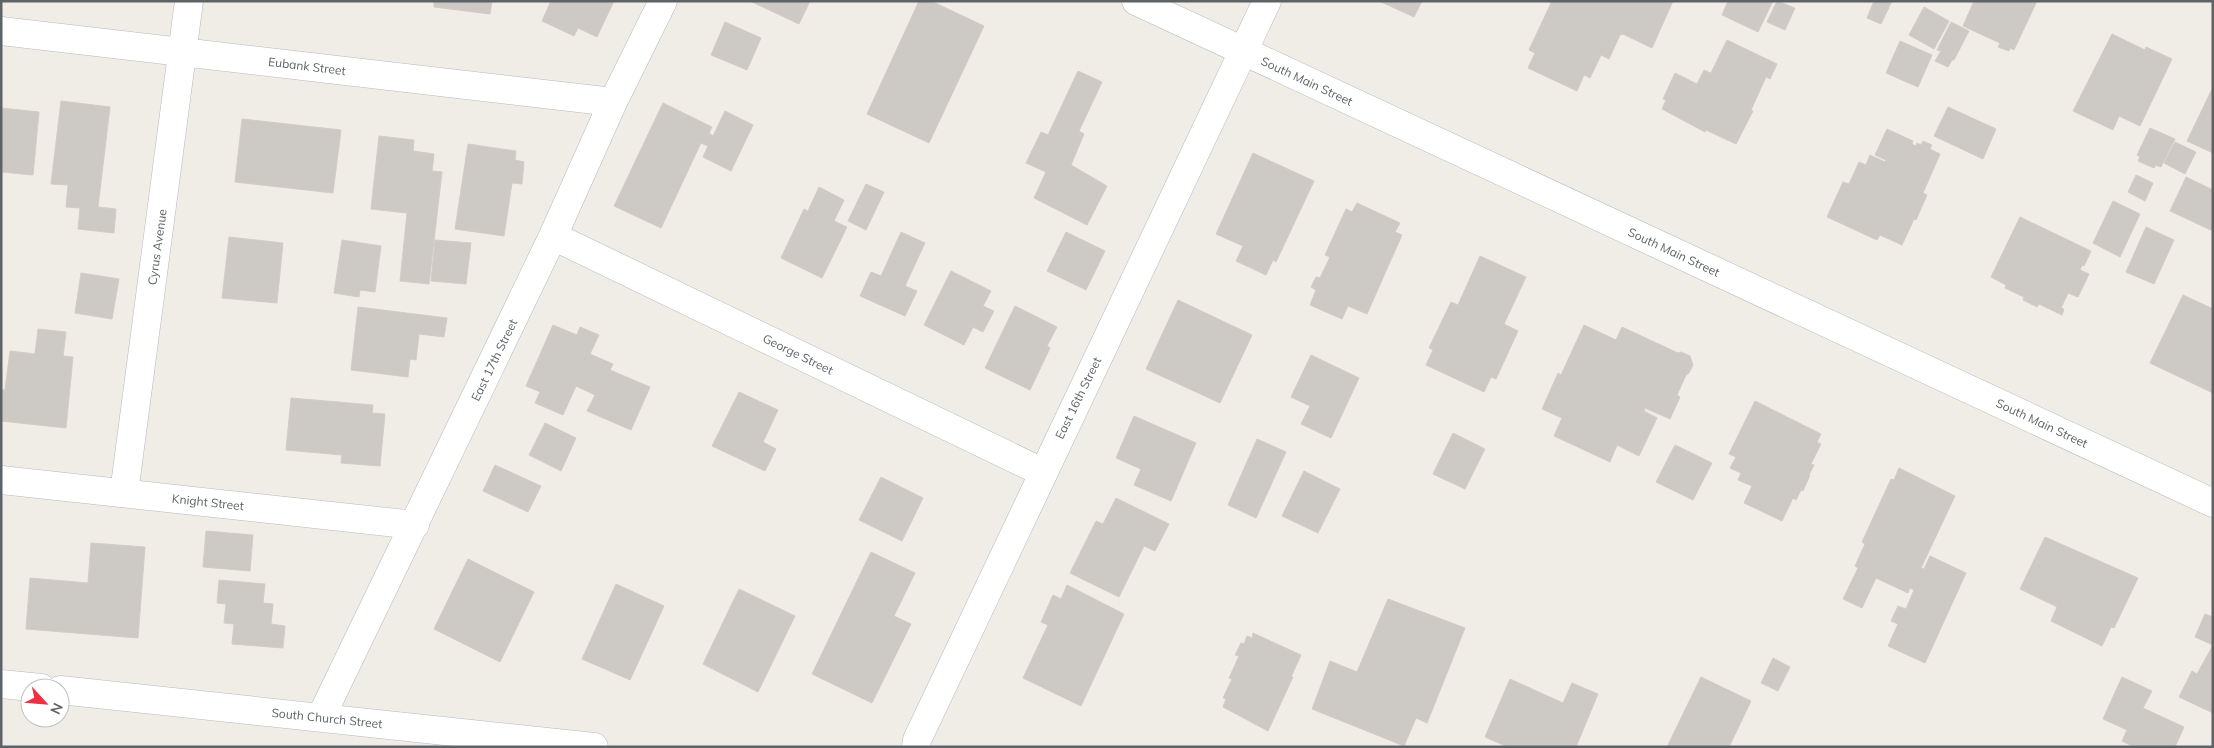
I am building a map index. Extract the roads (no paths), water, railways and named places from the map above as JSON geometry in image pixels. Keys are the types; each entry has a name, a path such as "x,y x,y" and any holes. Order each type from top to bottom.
{"street":[{"name":"Cyrus Avenue","path":"124,493 184,51 189,1"},
{"name":"East 17th Street","path":"322,717 553,236 613,102 663,1"},
{"name":"South Main Street","path":"1136,1 2213,503"},
{"name":"East 16th Street","path":"916,747 921,731 1042,472 1267,1"},
{"name":"Eubank Street","path":"1,31 613,102"},
{"name":"George Street","path":"553,236 1042,472"},
{"name":"Knight Street","path":"1,480 415,524"},
{"path":"1,684 20,686"},
{"name":"South Church Street","path":"70,691 594,747"}]}
